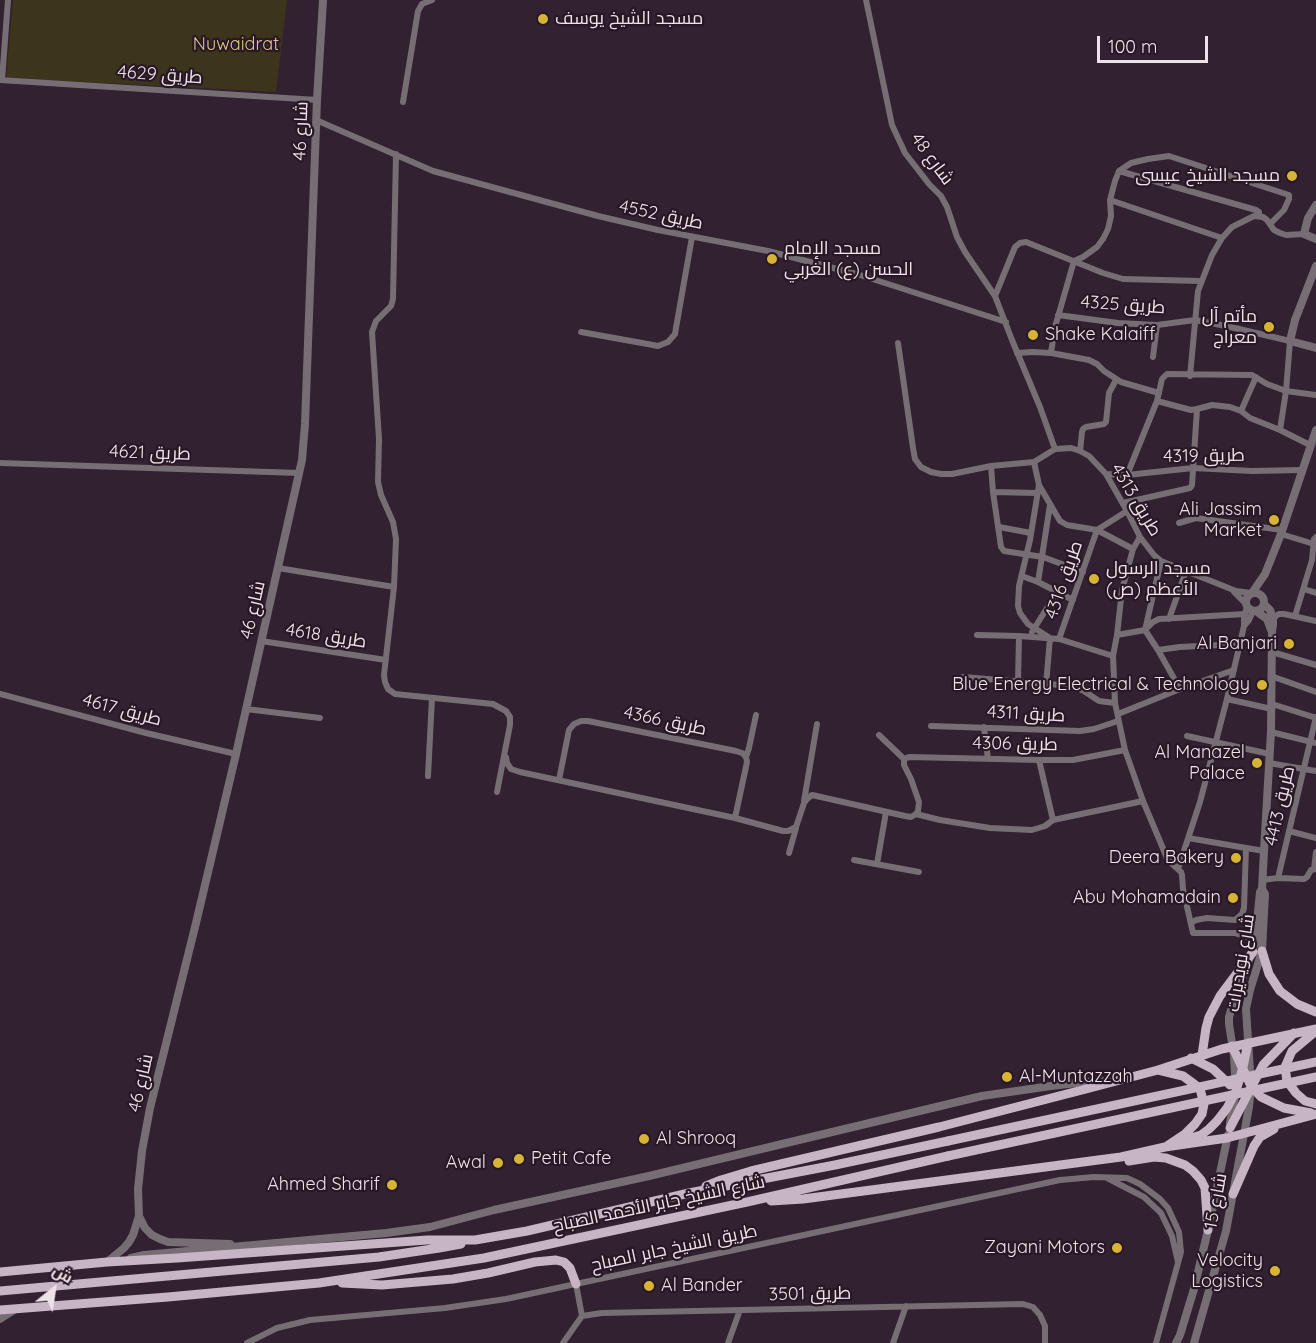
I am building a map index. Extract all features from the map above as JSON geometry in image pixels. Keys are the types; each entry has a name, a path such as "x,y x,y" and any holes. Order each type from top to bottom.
{"main road":[{"path":"1202,1055 1206,1028 1220,996 1256,949 1280,991 1297,1004 1316,1012"},
{"path":"689,1193 751,1171 939,1127 1158,1070 1191,1058 1248,1043 1316,1030"},
{"path":"1316,1030 1292,1052 1285,1067 1287,1081 1296,1093 1305,1101 1316,1104"},
{"path":"1230,1128 1247,1104 1251,1086 1263,1065 1294,1033"},
{"path":"1165,1147 1201,1135 1227,1108 1236,1090 1248,1043"},
{"path":"1232,1047 1251,1086 1261,1097 1284,1108 1316,1114"},
{"path":"1191,1058 1213,1069 1236,1090 1247,1104"},
{"name":"شارع الشيخ جابر الأحمد الصباح","path":"3,1271 427,1240 475,1240 527,1231 689,1193 835,1165 1316,1062"},
{"path":"1158,1070 1183,1076 1194,1084 1200,1089 1204,1104 1202,1114 1195,1124 1185,1134 1165,1147"},
{"name":"شارع الشيخ جابر الأحمد الصباح","path":"0,1310 168,1298 319,1283 484,1258 1316,1077"},
{"path":"747,1202 803,1199 1121,1156 1227,1138 1316,1114"},
{"path":"1233,1194 1260,1137 1295,1120"},
{"path":"1054,1166 1101,1164 1154,1157 1177,1162 1192,1171 1205,1188 1208,1230"},
{"path":"0,1291 379,1257 475,1240"},
{"path":"319,1283 382,1285 453,1279 535,1262 556,1260 564,1262 570,1268 576,1284"}],"street":[{"name":"طريق 4629","path":"8,0 1,80 317,100"},
{"name":"شارع 46","path":"107,1262 129,1242 140,1216 138,1189 141,1151 150,1108 236,754 302,460 323,0"},
{"path":"403,102 418,11 422,4 432,0"},
{"name":"شارع 48","path":"866,0 892,125 905,153 941,196 965,252 995,296 1055,449"},
{"name":"طريق 4552","path":"316,120 433,171 598,216 768,251 860,275 1006,322"},
{"name":"طريق 4618","path":"396,154 392,303 389,310 374,324 372,336 379,439 377,475 381,495 393,522 396,539 385,682 388,689 395,694 493,704 506,711 510,717 505,754"},
{"path":"1074,261 1097,247 1103,239 1111,216 1110,200 1115,181 1119,171 1131,163 1169,156 1289,195 1284,210 1270,223"},
{"path":"1119,171 1256,210 1274,230 1286,235 1304,234 1316,239"},
{"path":"1110,200 1222,238"},
{"path":"1304,234 1308,218 1316,205"},
{"path":"1190,376 1198,291 1212,255 1232,226 1254,216 1261,217"},
{"path":"581,332 653,345 668,342 675,334 692,237"},
{"path":"995,296 1015,247 1026,242 1123,279 1201,281"},
{"name":"طريق 4325","path":"1051,353 1058,315 1074,261"},
{"path":"1280,430 1290,341 1295,320 1313,279 1316,266"},
{"name":"طريق 4325","path":"1058,315 1118,323 1156,325 1196,320 1290,341"},
{"path":"1153,357 1156,325"},
{"path":"1290,341 1316,348"},
{"path":"898,344 915,459 921,467 941,474 1034,462 1055,449 1071,448 1080,451 1083,429 1106,422 1109,393 1116,380"},
{"path":"1017,353 1051,353 1089,360 1116,380 1159,393"},
{"path":"1127,475 1157,401 1164,376 1248,375 1286,391 1316,396"},
{"path":"1240,411 1256,377"},
{"path":"1157,401 1197,410 1206,406 1230,407 1310,445"},
{"path":"1123,503 1190,488 1197,410"},
{"path":"1178,869 1200,802 1244,626 1249,620 1246,598 1265,574 1282,532 1316,430"},
{"name":"طريق 4313","path":"1080,451 1089,456 1106,474 1140,537 1148,549 1161,561 1231,589 1252,593"},
{"path":"1034,462 1039,485 1060,520 1067,525 1097,530 1133,549"},
{"name":"طريق 4621","path":"0,463 299,473"},
{"path":"991,466 1001,547 1004,551 1043,557 1083,572"},
{"name":"طريق 4319","path":"1106,474 1127,475 1193,468 1252,471 1302,470"},
{"path":"1039,485 1019,586 1018,606 1023,620 1050,638"},
{"path":"993,492 1037,493"},
{"path":"1038,582 1050,504"},
{"path":"1097,530 1127,511"},
{"path":"1179,523 1196,518 1282,532 1314,544"},
{"path":"999,527 1031,533"},
{"name":"طريق 4316","path":"1059,639 1097,530"},
{"path":"1140,537 1133,549 1122,591 1118,635 1113,656 1115,703 1125,750 1167,858 1182,875 1193,933 1235,933 1246,936 1256,949"},
{"path":"1296,616 1314,561 1316,537"},
{"path":"1161,561 1145,630 1180,689"},
{"path":"278,568 394,587"},
{"path":"1169,619 1186,571"},
{"path":"1118,635 1145,630 1159,619 1261,609 1264,601 1265,574"},
{"path":"1022,576 1073,600"},
{"name":"طريق 4313","path":"1231,589 1249,610"},
{"path":"1304,589 1316,593"},
{"path":"1030,637 1057,592"},
{"path":"1252,593 1257,593 1264,601 1273,618 1279,614 1316,621"},
{"path":"1249,610 1267,619 1272,632"},
{"name":"شارع نويديرات","path":"1251,1086 1246,1010 1265,894 1262,889 1262,879 1270,759 1273,618"},
{"path":"977,635 1059,639 1113,656"},
{"path":"1018,682 1019,636"},
{"name":"طريق 4316","path":"1046,684 1050,638"},
{"name":"طريق 4618","path":"261,641 386,660"},
{"path":"1158,650 1180,646 1240,644"},
{"path":"1272,652 1316,665"},
{"name":"طريق 4311","path":"931,726 1080,731 1094,729 1180,689 1234,670"},
{"path":"1271,676 1316,692"},
{"path":"963,677 1078,688 1099,701 1115,703"},
{"name":"طريق 4617","path":"0,694 146,733 236,754"},
{"path":"428,776 432,698"},
{"path":"1227,699 1272,706 1316,718"},
{"path":"246,708 320,718"},
{"path":"735,818 756,715"},
{"name":"طريق 4413","path":"1278,878 1304,769 1313,742 1316,718"},
{"name":"طريق 4366","path":"559,780 569,730 581,721 736,751 746,757"},
{"path":"789,853 804,803 817,724"},
{"path":"984,727 988,759"},
{"path":"1271,732 1313,742"},
{"path":"804,803 812,795 911,817 916,814 919,802 904,765 904,759 879,735"},
{"path":"1187,736 1316,771"},
{"name":"طريق 4306","path":"904,759 909,757 1039,760 1087,758 1125,750"},
{"path":"505,754 511,769 520,772 735,818 783,831 793,830 796,827"},
{"path":"497,792 505,754"},
{"path":"1039,760 1053,820"},
{"path":"916,814 965,825 1032,830 1045,826 1053,820 1143,801"},
{"path":"877,864 886,812"},
{"path":"1289,831 1316,838"},
{"path":"1188,838 1264,851"},
{"path":"1191,923 1207,918 1235,920 1242,914 1246,848"},
{"path":"1262,879 1304,879 1311,870 1315,869 1316,852"},
{"path":"854,860 919,872"},
{"name":"شارع نويديرات","path":"1236,1090 1229,1024 1230,1012 1256,949"},
{"path":"126,1261 137,1256 430,1227 982,1096 1074,1083 1113,1081"},
{"name":"شارع 15","path":"1178,1340 1194,1289 1208,1230 1236,1090"},
{"name":"شارع 15","path":"1194,1343 1226,1231 1245,1134 1247,1104"},
{"name":"طريق الشيخ جابر الصباح","path":"247,1343 277,1328 310,1320 445,1308 506,1299 1060,1180 1094,1177 1127,1178 1140,1184 1168,1208 1179,1232 1181,1252 1156,1343"},
{"path":"140,1216 145,1228 152,1236 168,1242 219,1242 243,1246"},
{"path":"563,1343 582,1316 576,1284"},
{"name":"طريق 3501","path":"582,1316 602,1313 1023,1304 1033,1307 1040,1315 1045,1326 1045,1343"},
{"path":"893,1343 906,1306"},
{"path":"0,1318 16,1308"},
{"path":"728,1343 740,1310"},
{"path":"1200,1324 1201,1343"}],"green space":[{"name":"Nuwaidrat","path":"13,0 287,0 276,92 6,77"}],"place":[{"name":"مسجد الشيخ يوسف","path":"543,19"},
{"name":"مسجد الشيخ عيسى","path":"1292,176"},
{"name":"مسجد الإمام الحسن (ع) الغربي","path":"772,259"},
{"name":"مأتم آل معراج","path":"1269,327"},
{"name":"Shake Kalaiff","path":"1033,335"},
{"name":"Ali Jassim Market","path":"1274,520"},
{"name":"مسجد الرسول الأعظم (ص)","path":"1094,579"},
{"name":"Al Banjari","path":"1289,644"},
{"name":"Blue Energy Electrical & Technology","path":"1262,685"},
{"name":"Al Manazel Palace","path":"1257,763"},
{"name":"Deera Bakery","path":"1236,858"},
{"name":"Abu Mohamadain","path":"1233,898"},
{"name":"Al-Muntazzah","path":"1007,1077"},
{"name":"Al Shrooq","path":"644,1139"},
{"name":"Petit Cafe","path":"519,1159"},
{"name":"Awal","path":"498,1163"},
{"name":"Ahmed Sharif","path":"392,1185"},
{"name":"Zayani Motors","path":"1117,1248"},
{"name":"Velocity Logistics","path":"1275,1271"},
{"name":"Al Bander","path":"649,1286"}]}
